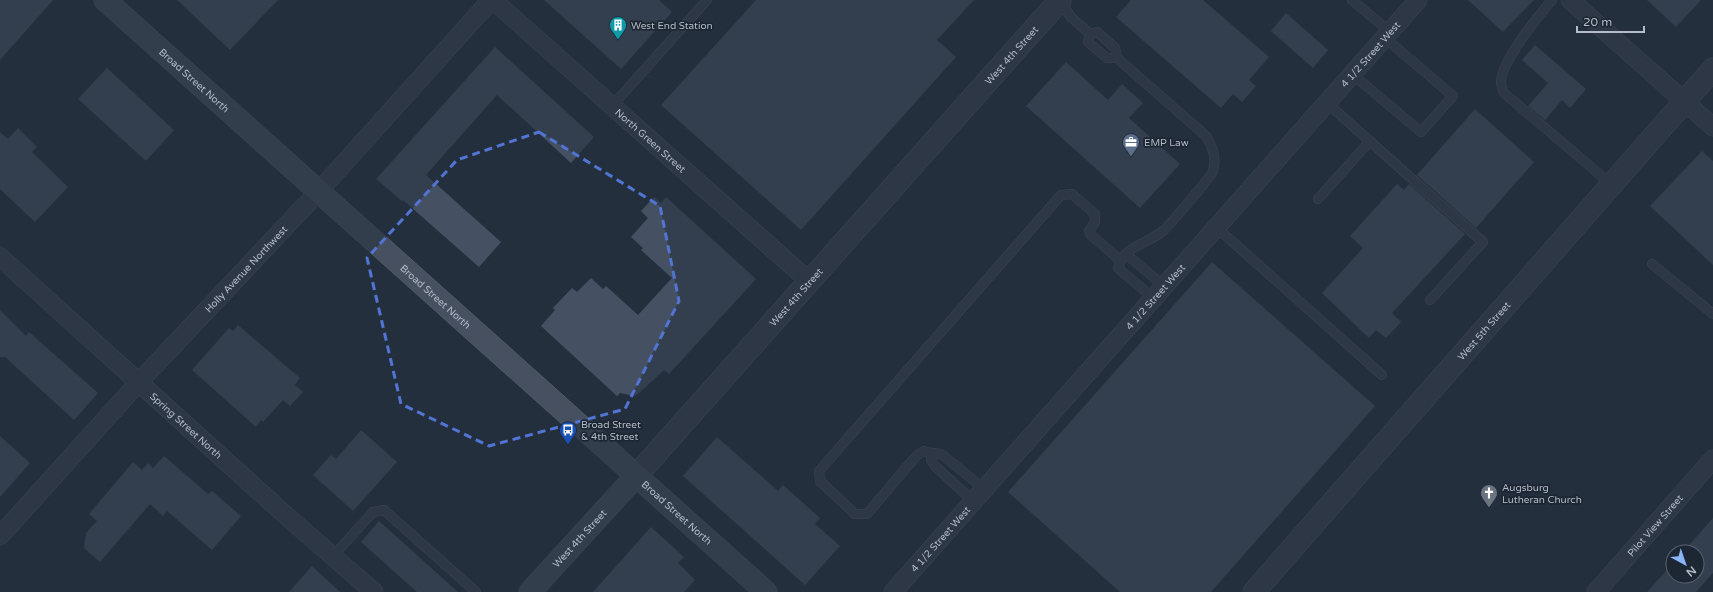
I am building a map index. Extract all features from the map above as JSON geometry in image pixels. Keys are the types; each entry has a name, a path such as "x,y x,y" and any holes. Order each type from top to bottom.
{"main road":[{"name":"Broad Street North","path":"105,0 766,592"},
{"name":"West 4th Street","path":"530,592 636,476"}],"street":[{"name":"Holly Avenue Northwest","path":"0,536 139,382 319,191 492,0"},
{"name":"North Green Street","path":"492,0 809,282"},
{"name":"West 4th Street","path":"636,476 1059,0"},
{"name":"4 1/2 Street West","path":"893,592 1418,0"},
{"path":"1570,0 1713,126"},
{"name":"West 5th Street","path":"1260,590 1713,69"},
{"name":"Spring Street North","path":"0,257 291,520 374,592"},
{"name":"Pilot View Street","path":"1596,592 1713,459"}],"lane":[{"path":"612,106 707,0"},
{"path":"1059,0 1071,17 1090,34"},
{"path":"1352,0 1453,96 1421,132 1352,74"},
{"path":"1552,0 1528,28 1508,63 1501,82 1504,93 1612,184"},
{"path":"1090,34 1097,32 1115,48 1117,58 1206,136 1211,145 1215,158 1213,173 1163,231 1133,248 1121,261"},
{"path":"1090,34 1088,42 1107,58 1117,58"},
{"path":"1327,103 1483,242 1430,300"},
{"path":"1318,200 1370,141"},
{"path":"978,495 944,456 939,453 932,454 924,451 917,455 867,514 855,514 820,481 819,471 1061,195 1072,194 1095,214 1095,222 1089,231 1091,236 1159,292"},
{"path":"1216,227 1382,375"},
{"path":"1121,261 1159,292"},
{"path":"1652,264 1713,314"},
{"path":"932,454 931,460 935,466 978,495"},
{"path":"333,556 373,512 384,510 476,592"}],"highlighted area":[{"path":"539,132 660,206 679,301 625,409 489,446 401,404 367,258 457,160"}],"building":[{"path":"0,0 53,0 0,60"},
{"path":"177,0 278,0 230,50"},
{"name":"West End Station","path":"544,0 659,0 672,12 621,69"},
{"path":"756,0 974,0 937,40 956,57 801,230 661,105"},
{"path":"1131,0 1203,0 1269,57 1249,80 1256,86 1242,102 1233,94 1221,108 1116,17"},
{"path":"1468,0 1534,0 1503,32"},
{"path":"1647,0 1701,0 1676,27"},
{"path":"1286,13 1328,50 1313,68 1271,31"},
{"path":"1535,45 1586,89 1570,108 1562,100 1545,120 1528,106 1548,83 1522,60"},
{"path":"495,47 594,137 571,163 497,95 426,175 501,242 479,267 403,200 402,201 376,179"},
{"path":"1066,62 1108,100 1122,84 1143,103 1129,118 1180,164 1140,208 1026,106"},
{"path":"107,68 174,130 146,161 78,99"},
{"path":"1475,109 1534,162 1476,228 1417,175"},
{"path":"18,128 37,147 32,152 68,187 35,222 0,189 0,132 8,139"},
{"path":"1702,151 1713,161 1713,265 1650,206"},
{"path":"1397,184 1404,190 1409,184 1465,234 1392,313 1401,322 1386,338 1376,330 1369,338 1322,293 1363,248 1350,236"},
{"path":"654,197 661,203 666,197 756,279 669,374 664,370 634,396 620,393 617,396 541,326 555,310 553,308 572,288 577,292 591,278 603,289 606,286 638,315 672,278 641,250 643,248 631,237 648,218 641,211"},
{"path":"1212,262 1375,406 1211,592 1120,592 1008,492"},
{"path":"0,310 26,336 29,332 98,393 74,420 5,357 0,357"},
{"path":"238,325 300,378 295,385 303,392 290,406 283,400 263,422 261,420 256,427 192,370 229,328 233,331"},
{"path":"361,430 397,462 353,511 313,475 331,455 336,459"},
{"path":"0,436 30,463 0,497"},
{"path":"717,437 778,491 783,485 820,518 815,524 840,546 805,585 683,476"},
{"path":"164,456 208,494 212,491 241,516 212,550 167,511 163,516 150,504 100,562 84,548 86,533 97,521 89,514 133,462 142,470 148,463 153,468"},
{"path":"1713,518 1713,573 1705,582 1705,544 1690,544"},
{"path":"379,521 458,592 417,592 361,542"},
{"path":"651,527 684,557 678,563 695,580 684,592 593,592"},
{"path":"312,566 340,592 289,592"},
{"path":"1665,572 1665,584 1703,584 1696,592 1647,592"}],"place":[{"name":"West End Station","path":"618,40"},
{"name":"EMP Law","path":"1131,157"},
{"name":"Broad Street & 4th Street","path":"568,445"},
{"name":"Augsburg Lutheran Church","path":"1489,508"}]}
